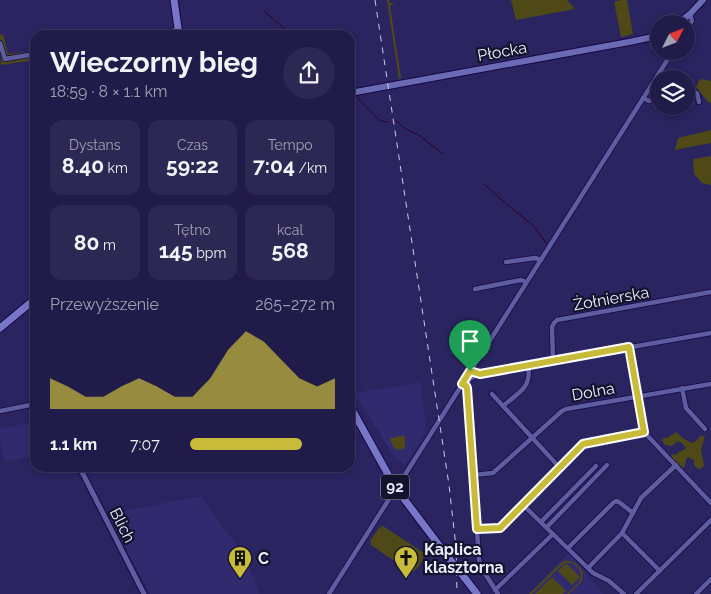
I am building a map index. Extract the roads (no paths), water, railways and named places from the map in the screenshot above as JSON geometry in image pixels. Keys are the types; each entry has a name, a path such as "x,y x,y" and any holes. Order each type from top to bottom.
{"main road":[{"path":"174,0 179,30"},
{"path":"690,14 704,0"},
{"name":"Płocka","path":"355,92 650,37"},
{"path":"0,328 30,303"},
{"name":"92","path":"355,415 395,487 477,594"}],"street":[{"path":"0,43 5,59 30,55"},
{"path":"400,481 464,385 470,371 667,60"},
{"path":"695,93 697,93 699,102"},
{"path":"643,98 650,101"},
{"path":"506,262 535,258 541,260"},
{"path":"475,289 521,280 526,282"},
{"name":"Żołnierska","path":"552,361 552,327 557,320 711,292"},
{"path":"464,385 478,374 711,333"},
{"path":"629,347 644,432 711,503"},
{"path":"504,406 529,381 528,365"},
{"path":"470,371 478,374"},
{"name":"Dolna","path":"473,475 493,473 566,409 711,384"},
{"path":"464,385 479,560 497,592 553,534"},
{"path":"682,388 686,408 705,429"},
{"path":"492,394 559,467"},
{"path":"0,411 30,405"},
{"path":"477,529 500,528 583,444 644,432"},
{"path":"588,568 622,533 642,498 676,465"},
{"path":"541,522 596,466"},
{"path":"546,527 607,466"},
{"name":"Blich","path":"82,472 144,594"},
{"path":"329,594 391,496"},
{"path":"568,548 613,502 619,502 633,513"},
{"path":"523,504 588,568 624,594"},
{"path":"636,594 711,520"},
{"path":"622,533 660,571"},
{"path":"696,594 711,579"}],"waterway":[{"path":"264,11 286,30"},
{"path":"355,95 378,119 388,122"},
{"path":"397,121 404,128 419,135 443,154"},
{"path":"484,184 533,225 547,244"}],"railway":[{"path":"375,0 449,485 456,547 457,594"}],"place":[{"name":"C","path":"240,579"},
{"name":"Kaplica klasztorna","path":"406,579"}]}
